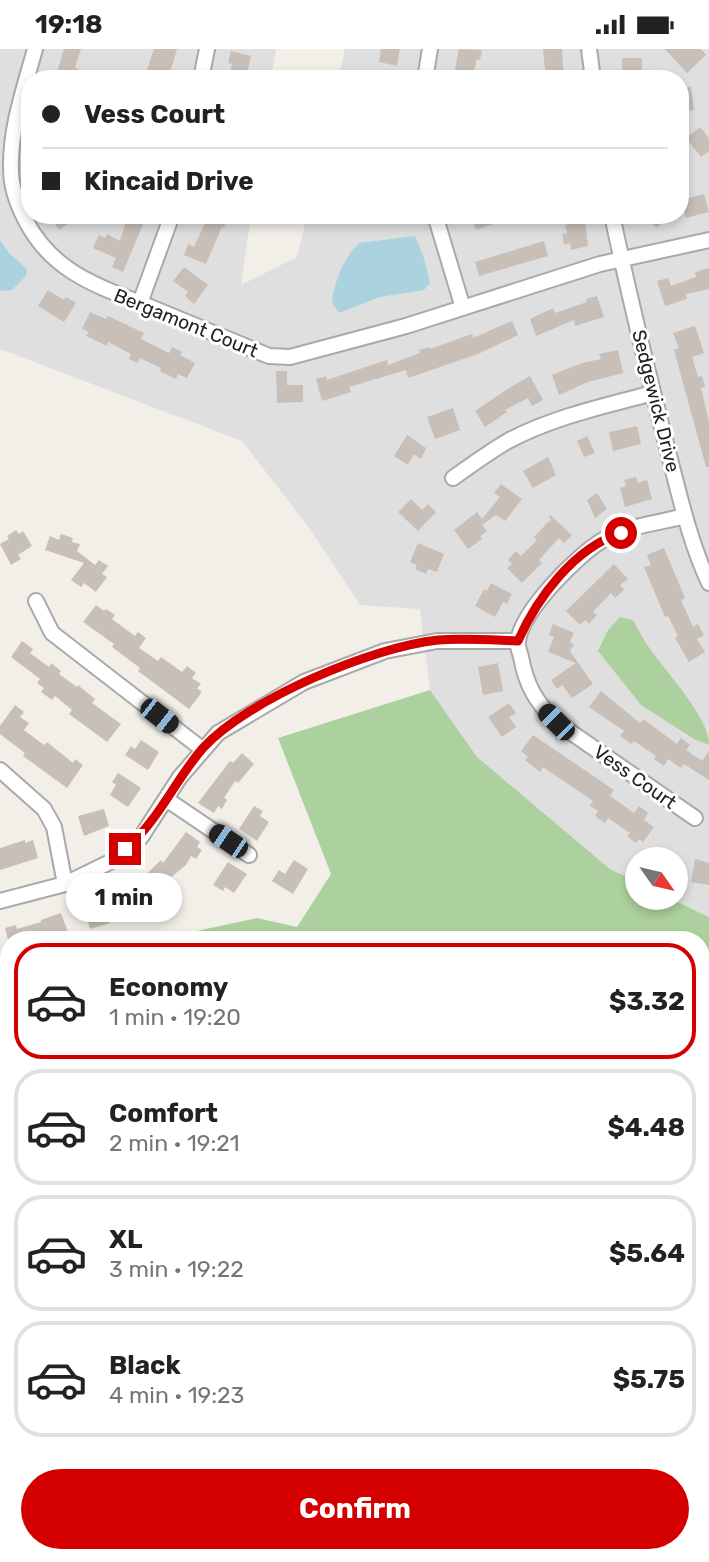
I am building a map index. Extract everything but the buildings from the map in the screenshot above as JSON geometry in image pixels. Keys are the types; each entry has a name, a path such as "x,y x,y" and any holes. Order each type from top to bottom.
{"street":[{"name":"Bergamont Court","path":"29,70 35,49"},
{"path":"203,70 207,49"},
{"path":"426,70 430,49"},
{"path":"589,49 592,70"},
{"name":"Bergamont Court","path":"21,101 5,173 21,212"},
{"name":"Bergamont Court","path":"28,224 36,240 55,260 107,291 269,356 290,357 463,308 600,264 709,240"},
{"path":"140,303 169,224"},
{"path":"438,224 463,308"},
{"name":"Sedgewick Drive","path":"614,224 685,516 697,558 709,583"},
{"path":"453,478 491,451 531,430 573,414 653,393"},
{"path":"0,901 65,884 110,862 141,837 202,749 218,733 304,682 385,651 438,641 518,641 540,598 591,548 610,536 685,516"},
{"path":"36,601 52,633 202,749"},
{"name":"Vess Court","path":"518,641 529,689 541,707 556,722 695,818"},
{"path":"0,770 44,809 54,827 65,884"},
{"path":"166,799 249,855"}],"shaded area":[{"path":"0,49 276,49 272,70 21,70 21,224 250,224 241,285 297,257 305,224 689,224 689,70 340,70 345,49 709,49 709,917 688,907 688,847 625,847 625,876 610,869 477,757 430,690 420,609 360,605 310,529 242,441 0,349"}],"green space":[{"path":"620,617 633,620 650,649 687,697 702,722 709,745 694,739 641,705 598,651 608,630"},
{"path":"430,690 477,757 610,869 625,876 625,910 688,910 688,907 709,917 709,931 197,931 257,918 297,927 331,874 278,738"}],"water":[{"path":"415,236 430,283 424,290 380,297 339,313 332,303 335,287 344,263 359,243"},
{"path":"0,240 9,253 27,269 26,276 12,290 0,291"}],"route":[{"path":"125,849 141,837 180,777 218,733 304,682 385,651 438,641 518,641 540,598 554,582 591,548 610,536 621,533"}]}
